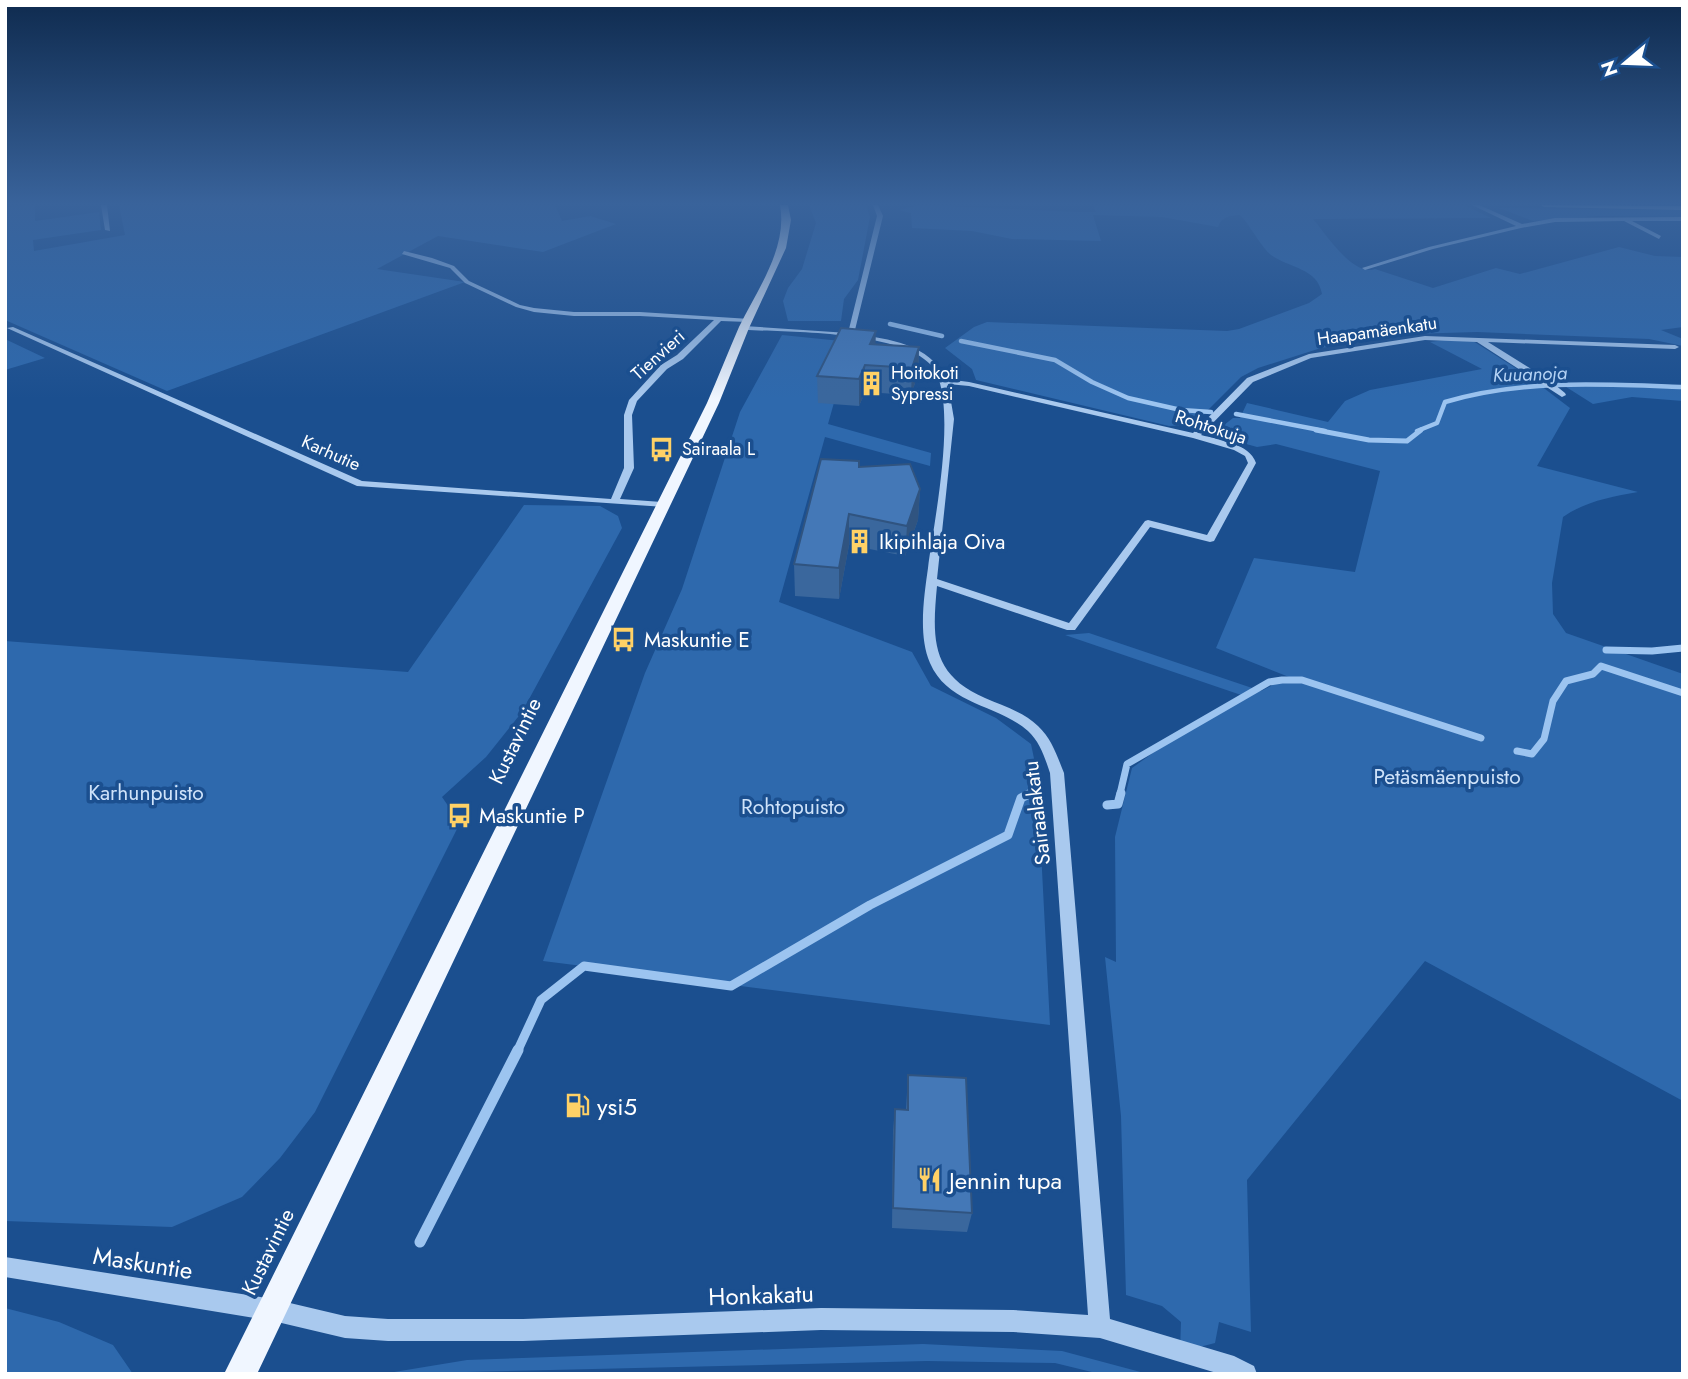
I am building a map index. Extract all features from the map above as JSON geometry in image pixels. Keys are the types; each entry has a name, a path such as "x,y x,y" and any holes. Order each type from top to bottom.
{"main road":[{"name":"Kustavintie","path":"240,1374 713,404 772,269"}],"street":[{"path":"454,269 467,282 518,306 534,310 573,314 720,318 746,324"},
{"path":"851,333 867,269"},
{"name":"Tienvieri","path":"615,501 629,468 628,415 633,400 664,367 680,357 720,318"},
{"name":"Sairaalakatu","path":"746,324 851,333 922,354 933,363 943,381 950,419 933,581 932,651 944,678 959,691 1029,724 1043,737 1053,752 1057,773 1100,1327"},
{"name":"Karhutie","path":"11,328 360,484 663,505"},
{"name":"Haapamäenkatu","path":"1195,436 1250,380 1309,356 1424,338 1675,347"},
{"path":"1477,339 1562,395"},
{"name":"Rohtokuja","path":"933,581 1071,628 1149,523 1210,539 1252,463 1249,455 1237,447 969,384 943,381"},
{"name":"Maskuntie","path":"5,1267 273,1310"},
{"name":"Honkakatu","path":"273,1310 345,1327 388,1330 523,1330 873,1319 1013,1321 1100,1327 1238,1372"}],"green space":[{"path":"6,269 379,269 465,282 167,391 5,320"},
{"path":"802,269 860,269 858,280 844,299 841,321 788,321 783,301 788,288"},
{"path":"1376,269 1433,288 1492,269 1520,274 1537,269 1683,269 1683,327 1661,330 1683,339 1683,346 1649,339 1477,332 1410,334 1321,348 1258,368 1241,377 1196,422 1169,426 976,380 972,369 945,348 974,327 987,322 1227,331 1239,329 1309,303 1322,294 1315,279 1302,270"},
{"name":"Rohtopuisto","path":"782,335 851,342 828,424 931,453 930,466 825,437 779,602 912,652 931,686 996,718 1031,744 1037,773 1050,1025 543,961 645,673 682,589 740,412"},
{"path":"5,339 45,358 5,370"},
{"name":"Petäsmäenpuisto","path":"1473,341 1528,376 1570,408 1537,466 1638,492 1590,503 1563,517 1552,583 1553,614 1566,633 1683,674 1683,1101 1425,961 1247,1180 1251,1332 1219,1322 1215,1343 1180,1352 1181,1322 1162,1306 1126,1295 1121,1116 1105,957 1116,962 1115,837 1132,768 1164,745 1247,697 1065,635 1089,633 1261,691 1289,677 1216,648 1254,558 1355,572 1380,471 1276,444 1257,447 1221,437 1215,432 1233,418 1240,418 1247,403 1328,422 1345,401 1370,390 1482,369 1430,342"},
{"path":"1563,385 1683,386 1683,401 1632,397 1593,404"},
{"name":"Karhunpuisto","path":"524,505 600,506 618,516 622,528 522,712 486,757 442,797 460,823 315,1112 280,1158 242,1197 172,1227 5,1221 5,641 408,672"},
{"path":"5,1308 59,1322 113,1345 133,1374 5,1374"},
{"path":"923,1344 1062,1351 1148,1374 1100,1374 1055,1363 927,1361 382,1374 467,1360"}],"building":[{"path":"841,328 876,331 870,344 919,347 912,368 865,365 859,379 817,376"},
{"path":"821,459 859,461 859,467 910,464 920,489 907,526 849,514 839,568 794,564"},
{"name":"Jennin tupa","path":"908,1075 966,1078 972,1213 893,1208 895,1109 908,1110"}],"waterway":[{"name":"Kuuanoja","path":"890,324 942,336"},
{"name":"Kuuanoja","path":"961,341 1055,360 1092,382 1128,398 1181,410 1211,412"},
{"name":"Kuuanoja","path":"1417,431 1437,423 1445,402 1503,390 1563,385 1683,387"},
{"name":"Kuuanoja","path":"1236,414 1325,431"},
{"name":"Kuuanoja","path":"1316,430 1369,440 1407,441 1421,430"},
{"path":"1606,650 1652,651 1683,648"},
{"path":"1517,751 1532,754 1544,739 1553,701 1566,681 1593,674 1601,666 1683,693"},
{"path":"1120,794 1127,764 1269,682 1302,680 1481,738"},
{"path":"517,1052 541,1000 584,966 731,986 870,905 1008,835 1021,798 1031,793 1028,794"},
{"path":"1107,805 1118,804 1121,793"},
{"path":"420,1242 517,1052"}],"place":[{"name":"Hoitokoti Sypressi","path":"871,383"},
{"name":"Sairaala L","path":"662,449"},
{"name":"Ikipihlaja Oiva","path":"859,542"},
{"name":"Maskuntie E","path":"624,640"},
{"name":"Maskuntie P","path":"459,816"},
{"name":"ysi5","path":"577,1106"},
{"name":"Jennin tupa","path":"929,1180"}]}
